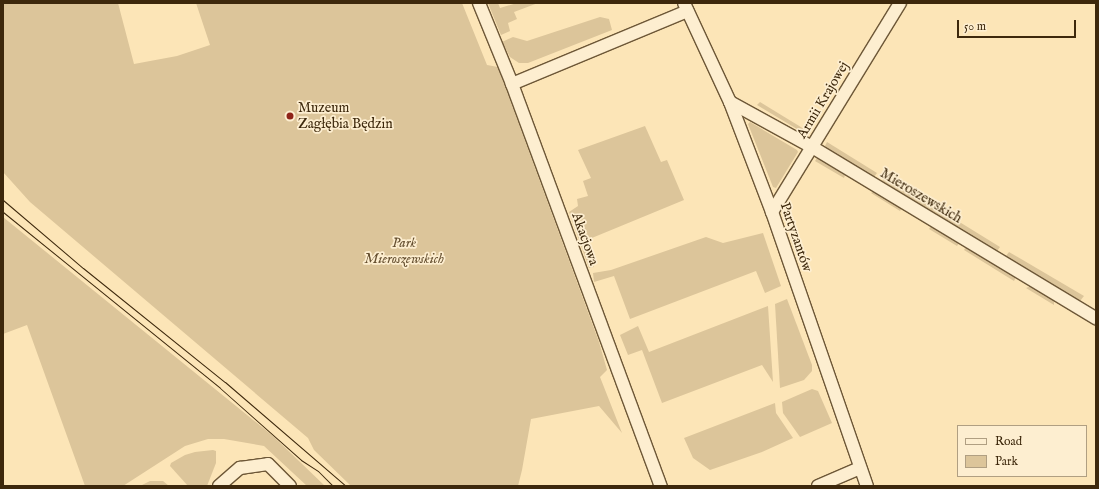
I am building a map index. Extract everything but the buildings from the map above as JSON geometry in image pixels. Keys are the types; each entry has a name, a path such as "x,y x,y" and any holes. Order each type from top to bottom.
{"street":[{"name":"Akacjowa","path":"479,3 512,84 661,486"},
{"name":"Armii Krajowej","path":"772,212 900,3"},
{"path":"512,84 686,7"},
{"name":"Partyzantów","path":"686,7 730,102 772,212 867,486"},
{"name":"Mieroszewskich","path":"730,102 812,147 1096,318"},
{"path":"218,486 240,468 268,464 290,486"},
{"path":"818,486 860,468"}],"green space":[{"name":"Park Mieroszewskich","path":"3,3 118,3 134,64 177,56 210,45 196,3 462,3 487,65 498,67 599,342 607,370 600,377 622,433 599,406 531,419 518,486 351,486 314,450 308,438 30,202 3,172"},
{"path":"488,3 498,3 500,8 517,3 538,3 514,12 517,19 508,23 510,31 501,35"},
{"path":"600,17 609,19 612,30 528,63 519,63 510,57 502,42 513,37 527,41"},
{"path":"760,102 809,132 807,135 757,105"},
{"path":"750,122 798,152 776,188 773,187 748,124"},
{"path":"645,126 661,162 667,160 684,200 587,240 594,267 589,268 569,212 578,206 577,199 588,196 583,181 591,178 578,150"},
{"path":"827,142 877,173 874,177 828,149 825,146"},
{"path":"817,158 845,175 844,178 815,161"},
{"path":"885,176 1000,247 997,251 882,181"},
{"path":"874,191 902,208 900,211 871,193"},
{"path":"3,217 273,436 325,486 307,486 264,446 224,439 208,439 185,446 123,486 85,486 27,325 3,334"},
{"path":"931,226 959,243 957,246 929,229"},
{"path":"763,233 781,286 765,293 756,271 630,319 614,276 594,282 593,273 611,270 706,237 723,243"},
{"path":"966,247 1016,277 1014,281 964,250"},
{"path":"1009,252 1084,296 1080,301 1006,256"},
{"path":"1031,286 1054,301 1054,305 1026,288"},
{"path":"787,299 812,365 812,371 804,380 780,388 775,304"},
{"path":"768,306 773,382 762,365 662,403 642,350 628,355 620,335 638,326 649,352"},
{"path":"812,389 818,391 832,423 800,437 783,413 782,402"},
{"path":"775,403 776,413 793,438 762,452 710,470 693,458 684,438"},
{"path":"213,450 216,451 216,463 207,486 188,486 170,466 171,463 185,455"},
{"path":"150,481 163,481 169,486 140,486"}],"tram line":[{"path":"3,200 83,268 225,382 346,486"},
{"path":"3,212 220,388 301,460 318,471 333,486"}],"place":[{"name":"Muzeum Zagłębia Będzin","path":"290,116"}]}
